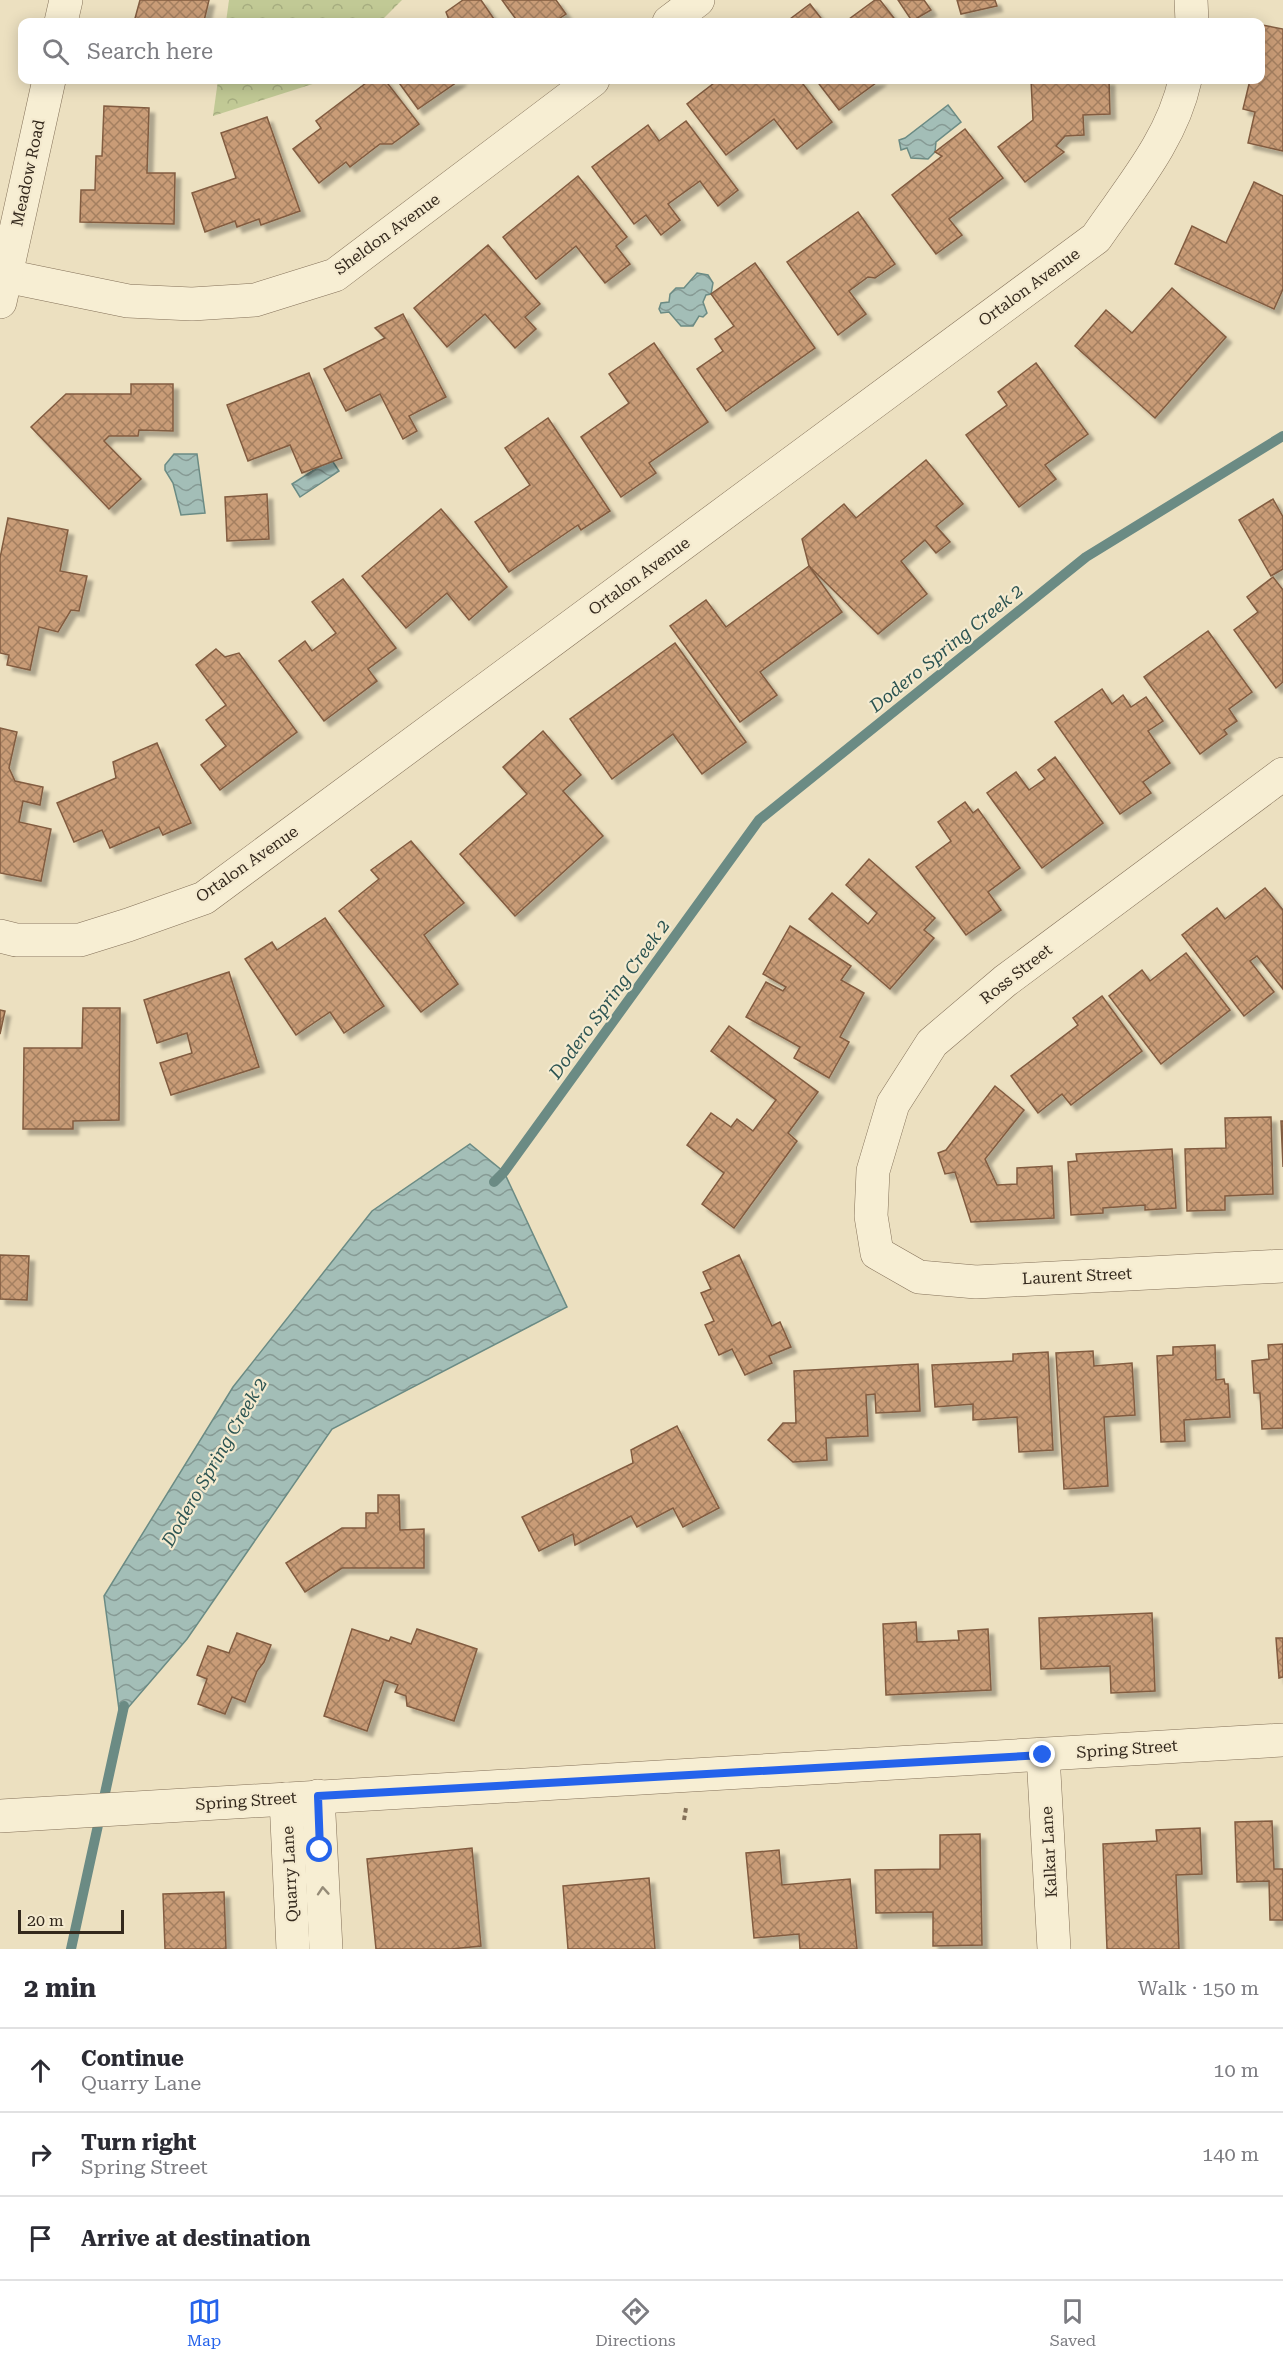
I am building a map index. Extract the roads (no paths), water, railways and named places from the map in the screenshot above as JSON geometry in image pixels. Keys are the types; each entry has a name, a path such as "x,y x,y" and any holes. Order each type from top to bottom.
{"street":[{"path":"62,18 66,0"},
{"path":"674,18 698,0"},
{"path":"1191,0 1192,18"},
{"name":"Meadow Road","path":"3,289 48,84"},
{"name":"Sheldon Avenue","path":"3,289 128,302 192,304 255,300 335,274 588,84"},
{"name":"Ortalon Avenue","path":"0,936 16,940 80,940 204,898 1096,238 1160,144 1180,103 1184,84"},
{"name":"Ross Street","path":"877,1253 871,1216 873,1171 893,1104 932,1043 1005,981 1283,774"},
{"name":"Laurent Street","path":"877,1253 919,1277 976,1281 1283,1266"},
{"name":"Spring Street","path":"0,1816 1283,1740"},
{"name":"Kalkar Lane","path":"1043,1755 1054,1949"},
{"name":"Quarry Lane","path":"293,1949 302,1797"},
{"name":"Quarry Lane","path":"302,1797 326,1949"}],"water":[{"path":"948,105 961,122 936,142 935,152 928,159 911,158 907,148 901,150 899,140 905,138"},
{"path":"697,273 708,275 713,283 711,294 706,295 703,302 707,313 703,317 699,316 693,326 681,326 669,312 661,313 659,309 661,303 669,302 670,294 676,288 684,288"},
{"path":"174,454 197,454 205,513 181,515 173,483 165,470 165,465"},
{"path":"331,459 339,471 300,497 292,484"},
{"path":"470,1144 504,1172 567,1307 332,1429 187,1639 120,1717 104,1596 233,1387 372,1211"}],"waterway":[{"name":"Dodero Spring Creek 2","path":"494,1182 504,1172 759,820 1086,557 1283,436"},
{"path":"71,1949 124,1706"}]}
